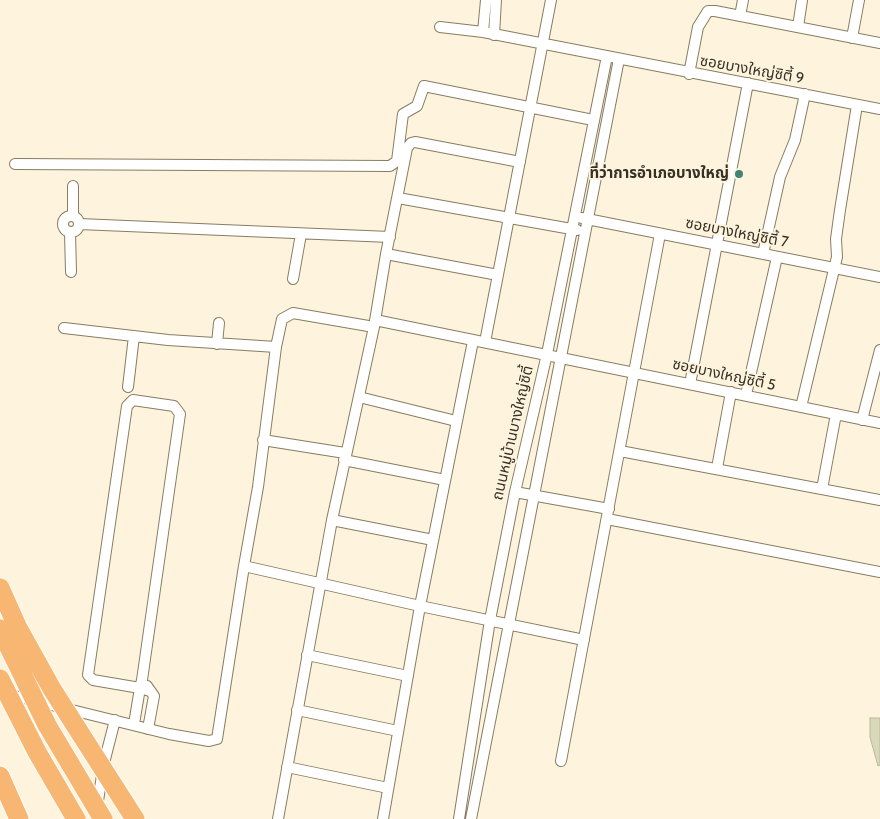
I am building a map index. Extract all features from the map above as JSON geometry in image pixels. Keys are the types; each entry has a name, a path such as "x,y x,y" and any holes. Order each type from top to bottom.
{"highway":[{"path":"0,588 48,682 135,819"},
{"path":"0,629 47,725 103,819"},
{"path":"0,679 37,752 76,819"},
{"path":"0,776 19,819"}],"street":[{"path":"483,32 486,0"},
{"path":"494,35 496,0"},
{"path":"485,342 551,0"},
{"path":"740,16 743,0"},
{"path":"798,27 802,0"},
{"path":"852,38 859,0"},
{"path":"689,74 698,27 705,14 715,11 880,43"},
{"name":"ซอยบางใหญ่ซิตี้ 9","path":"440,27 483,32 689,74 748,83 880,109"},
{"name":"ถนนหมู่บ้านบางใหญ่ซิตี้","path":"459,819 490,620 515,492 547,354 606,56"},
{"name":"ถนนหมู่บ้านบางใหญ่ซิตี้","path":"471,819 507,624 562,357 619,59"},
{"path":"690,384 748,83"},
{"path":"15,164 390,166 396,161 403,114 417,106 424,86 594,120"},
{"path":"763,254 780,177 795,140 805,94"},
{"path":"801,407 838,251 836,239 857,105"},
{"path":"278,819 344,457 374,324 407,148 412,143 520,162"},
{"path":"73,186 76,220 77,230 70,232 64,229 63,222 66,217 76,220 301,234 390,236"},
{"path":"398,198 585,231"},
{"name":"ซอยบางใหญ่ซิตี้ 7","path":"574,216 880,277"},
{"path":"70,232 71,272"},
{"path":"293,280 301,234"},
{"path":"561,760 636,372 660,234"},
{"path":"386,254 498,275"},
{"path":"746,395 777,257"},
{"name":"ซอยบางใหญ่ซิตี้ 5","path":"276,347 282,319 293,314 374,324 547,354 880,424"},
{"path":"217,344 219,323"},
{"path":"0,692 148,729 209,741 217,739 258,487 276,347 217,344 64,328"},
{"path":"128,386 134,336"},
{"path":"383,819 420,606 456,420 474,341"},
{"path":"862,420 880,350"},
{"path":"717,468 731,392"},
{"path":"359,397 456,420"},
{"path":"134,724 144,686 180,414 174,406 133,400 127,406 88,675 93,680 144,686 154,700 148,729"},
{"path":"822,488 836,414"},
{"path":"264,440 445,480"},
{"path":"620,451 880,500"},
{"path":"515,492 608,514 880,572"},
{"path":"332,520 433,540"},
{"path":"244,566 420,606 584,640"},
{"path":"307,655 408,676"},
{"path":"297,710 398,731"},
{"path":"95,819 104,763 115,720"},
{"path":"287,767 388,788"}],"building":[{"path":"870,718 880,718 880,765 878,766 870,737"}],"place":[{"name":"ที่ว่าการอำเภอบางใหญ่","path":"739,174"}]}
